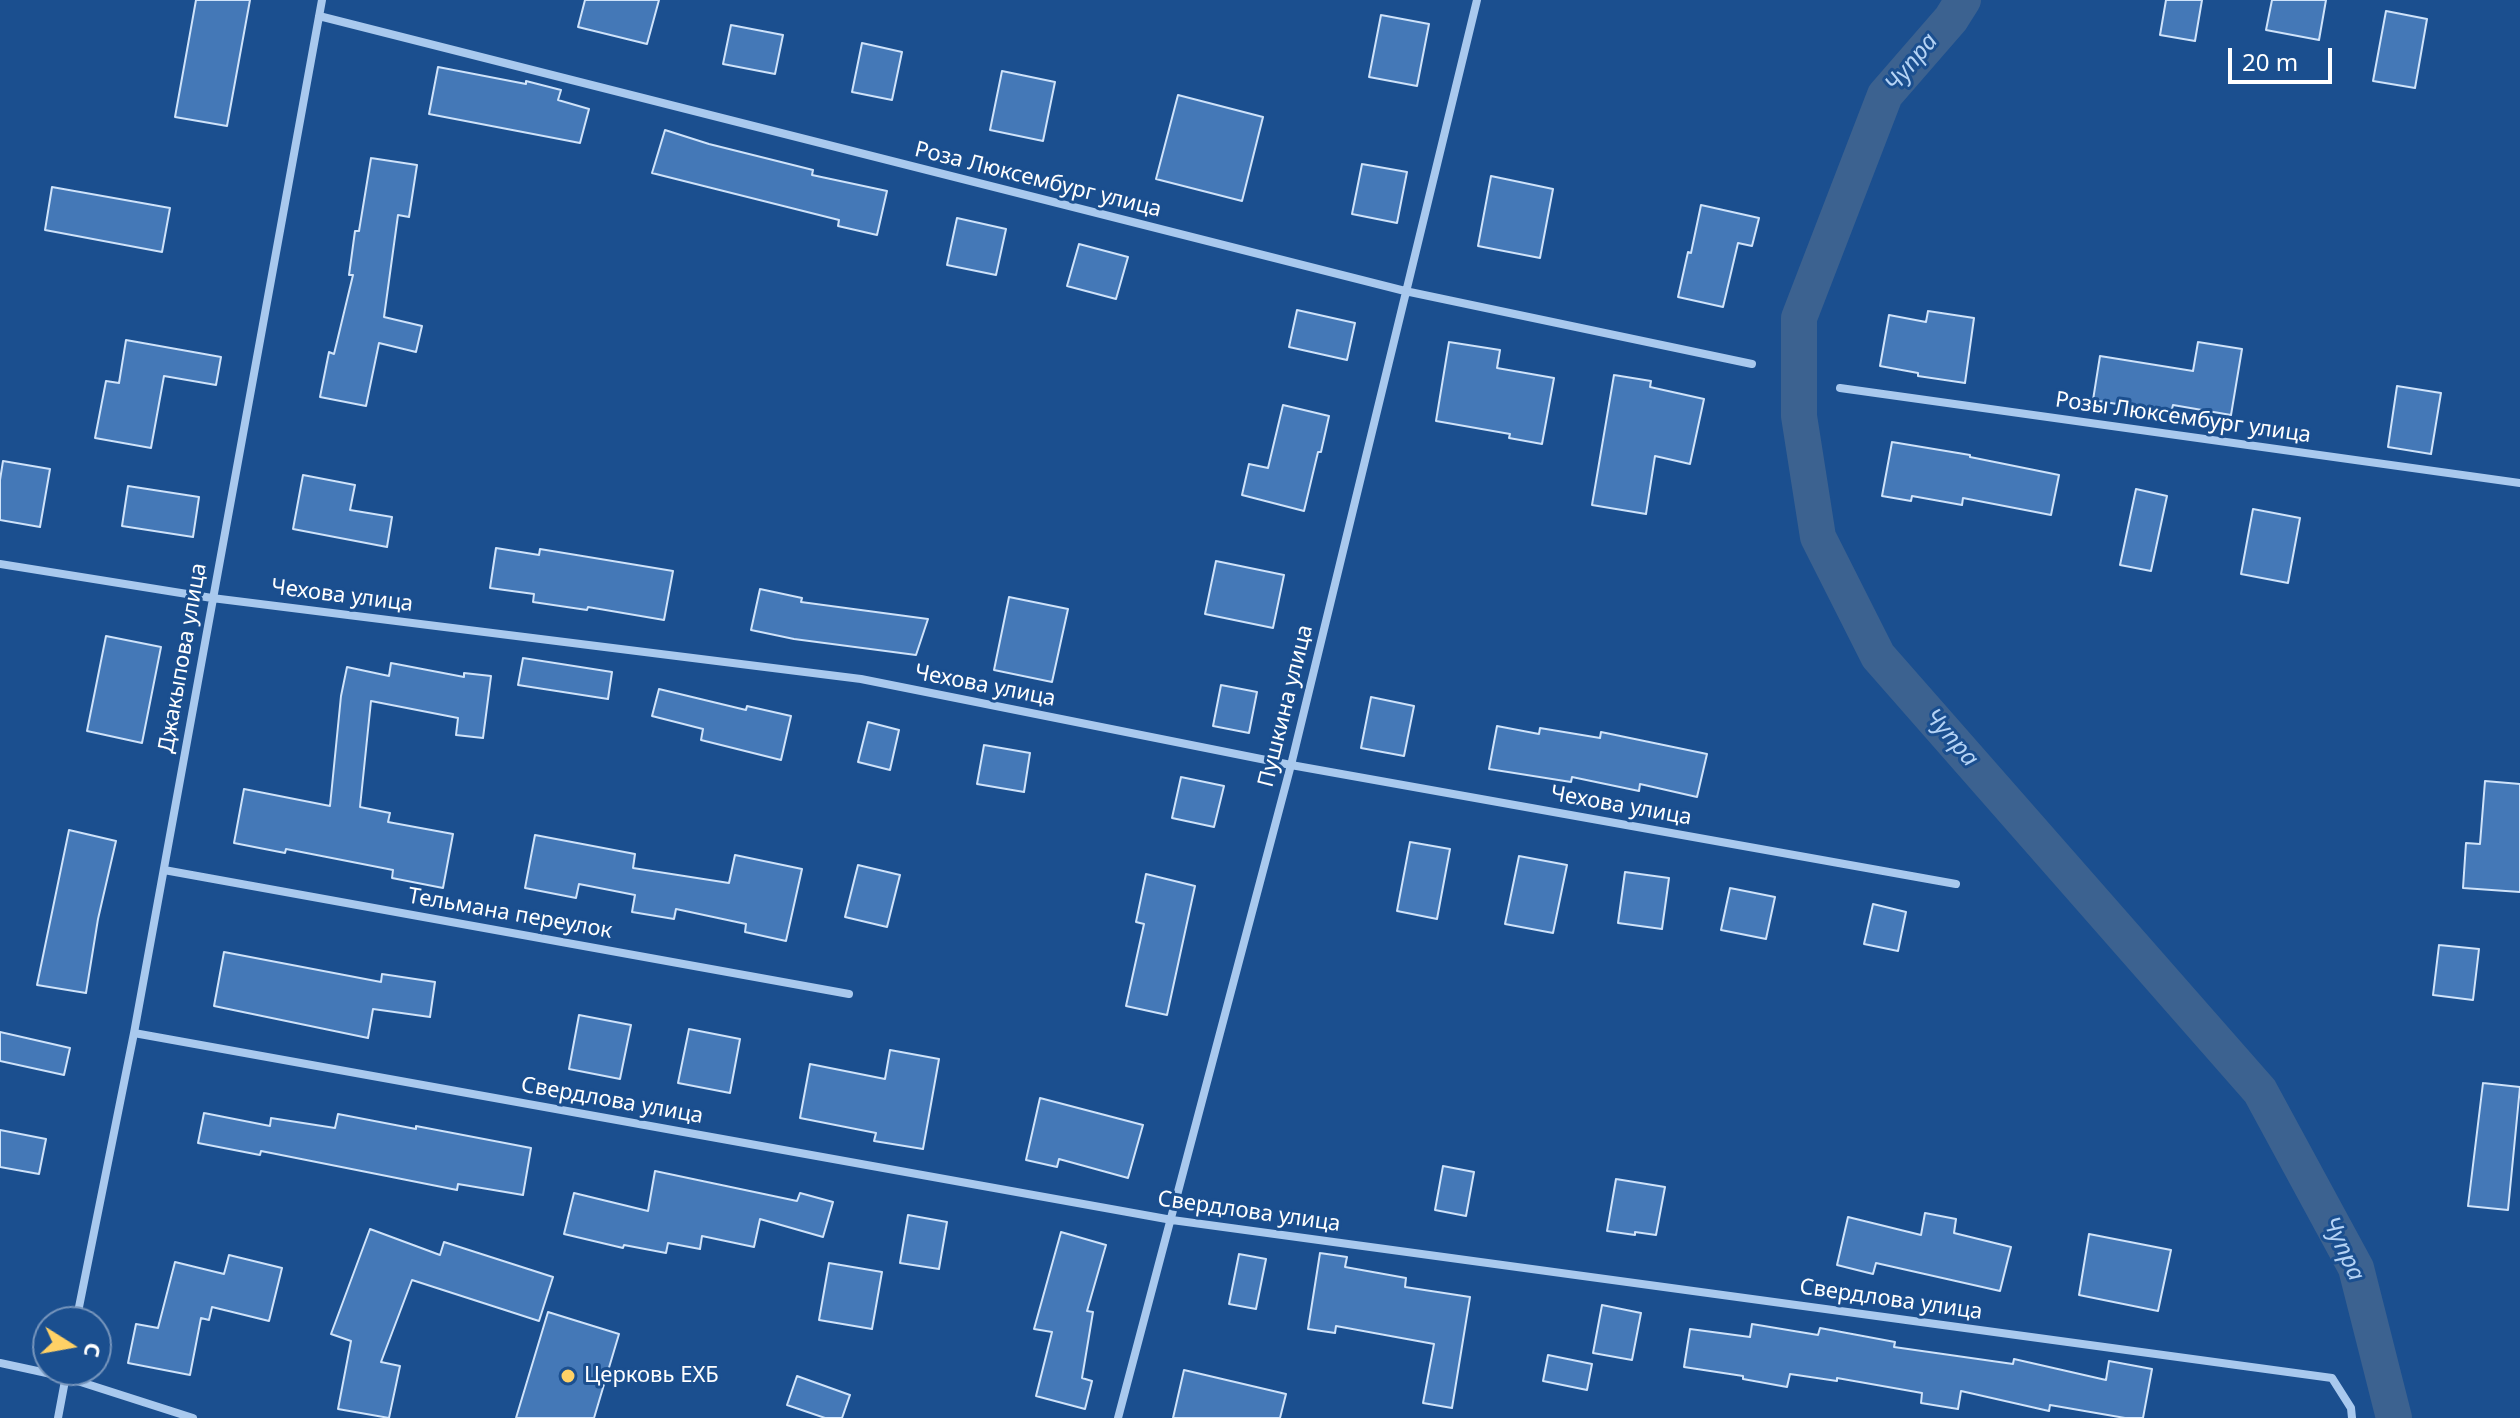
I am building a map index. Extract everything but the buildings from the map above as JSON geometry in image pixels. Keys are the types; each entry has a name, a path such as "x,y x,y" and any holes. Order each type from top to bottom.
{"street":[{"name":"Джакыпова улица","path":"79,1306 134,1033 322,0"},
{"name":"Пушкина улица","path":"1118,1418 1291,765 1477,0"},
{"name":"Роза Люксембург улица","path":"319,16 1405,291 1752,364"},
{"name":"Розы Люксембург улица","path":"1840,388 2520,483"},
{"name":"Чехова улица","path":"0,564 212,598 861,679 1291,765 1956,884"},
{"name":"Тельмана переулок","path":"164,870 849,994"},
{"name":"Свердлова улица","path":"134,1033 1172,1220 2332,1378 2351,1408 2352,1418"},
{"path":"0,1363 32,1368"},
{"path":"58,1418 64,1386"},
{"path":"101,1386 193,1418"}],"waterway":[{"name":"Чупра","path":"1963,0 1951,19 1885,95 1799,318 1799,416 1818,537 1878,656 2260,1091 2356,1268 2394,1418"}],"place":[{"name":"Церковь ЕХБ","path":"568,1376"}]}
